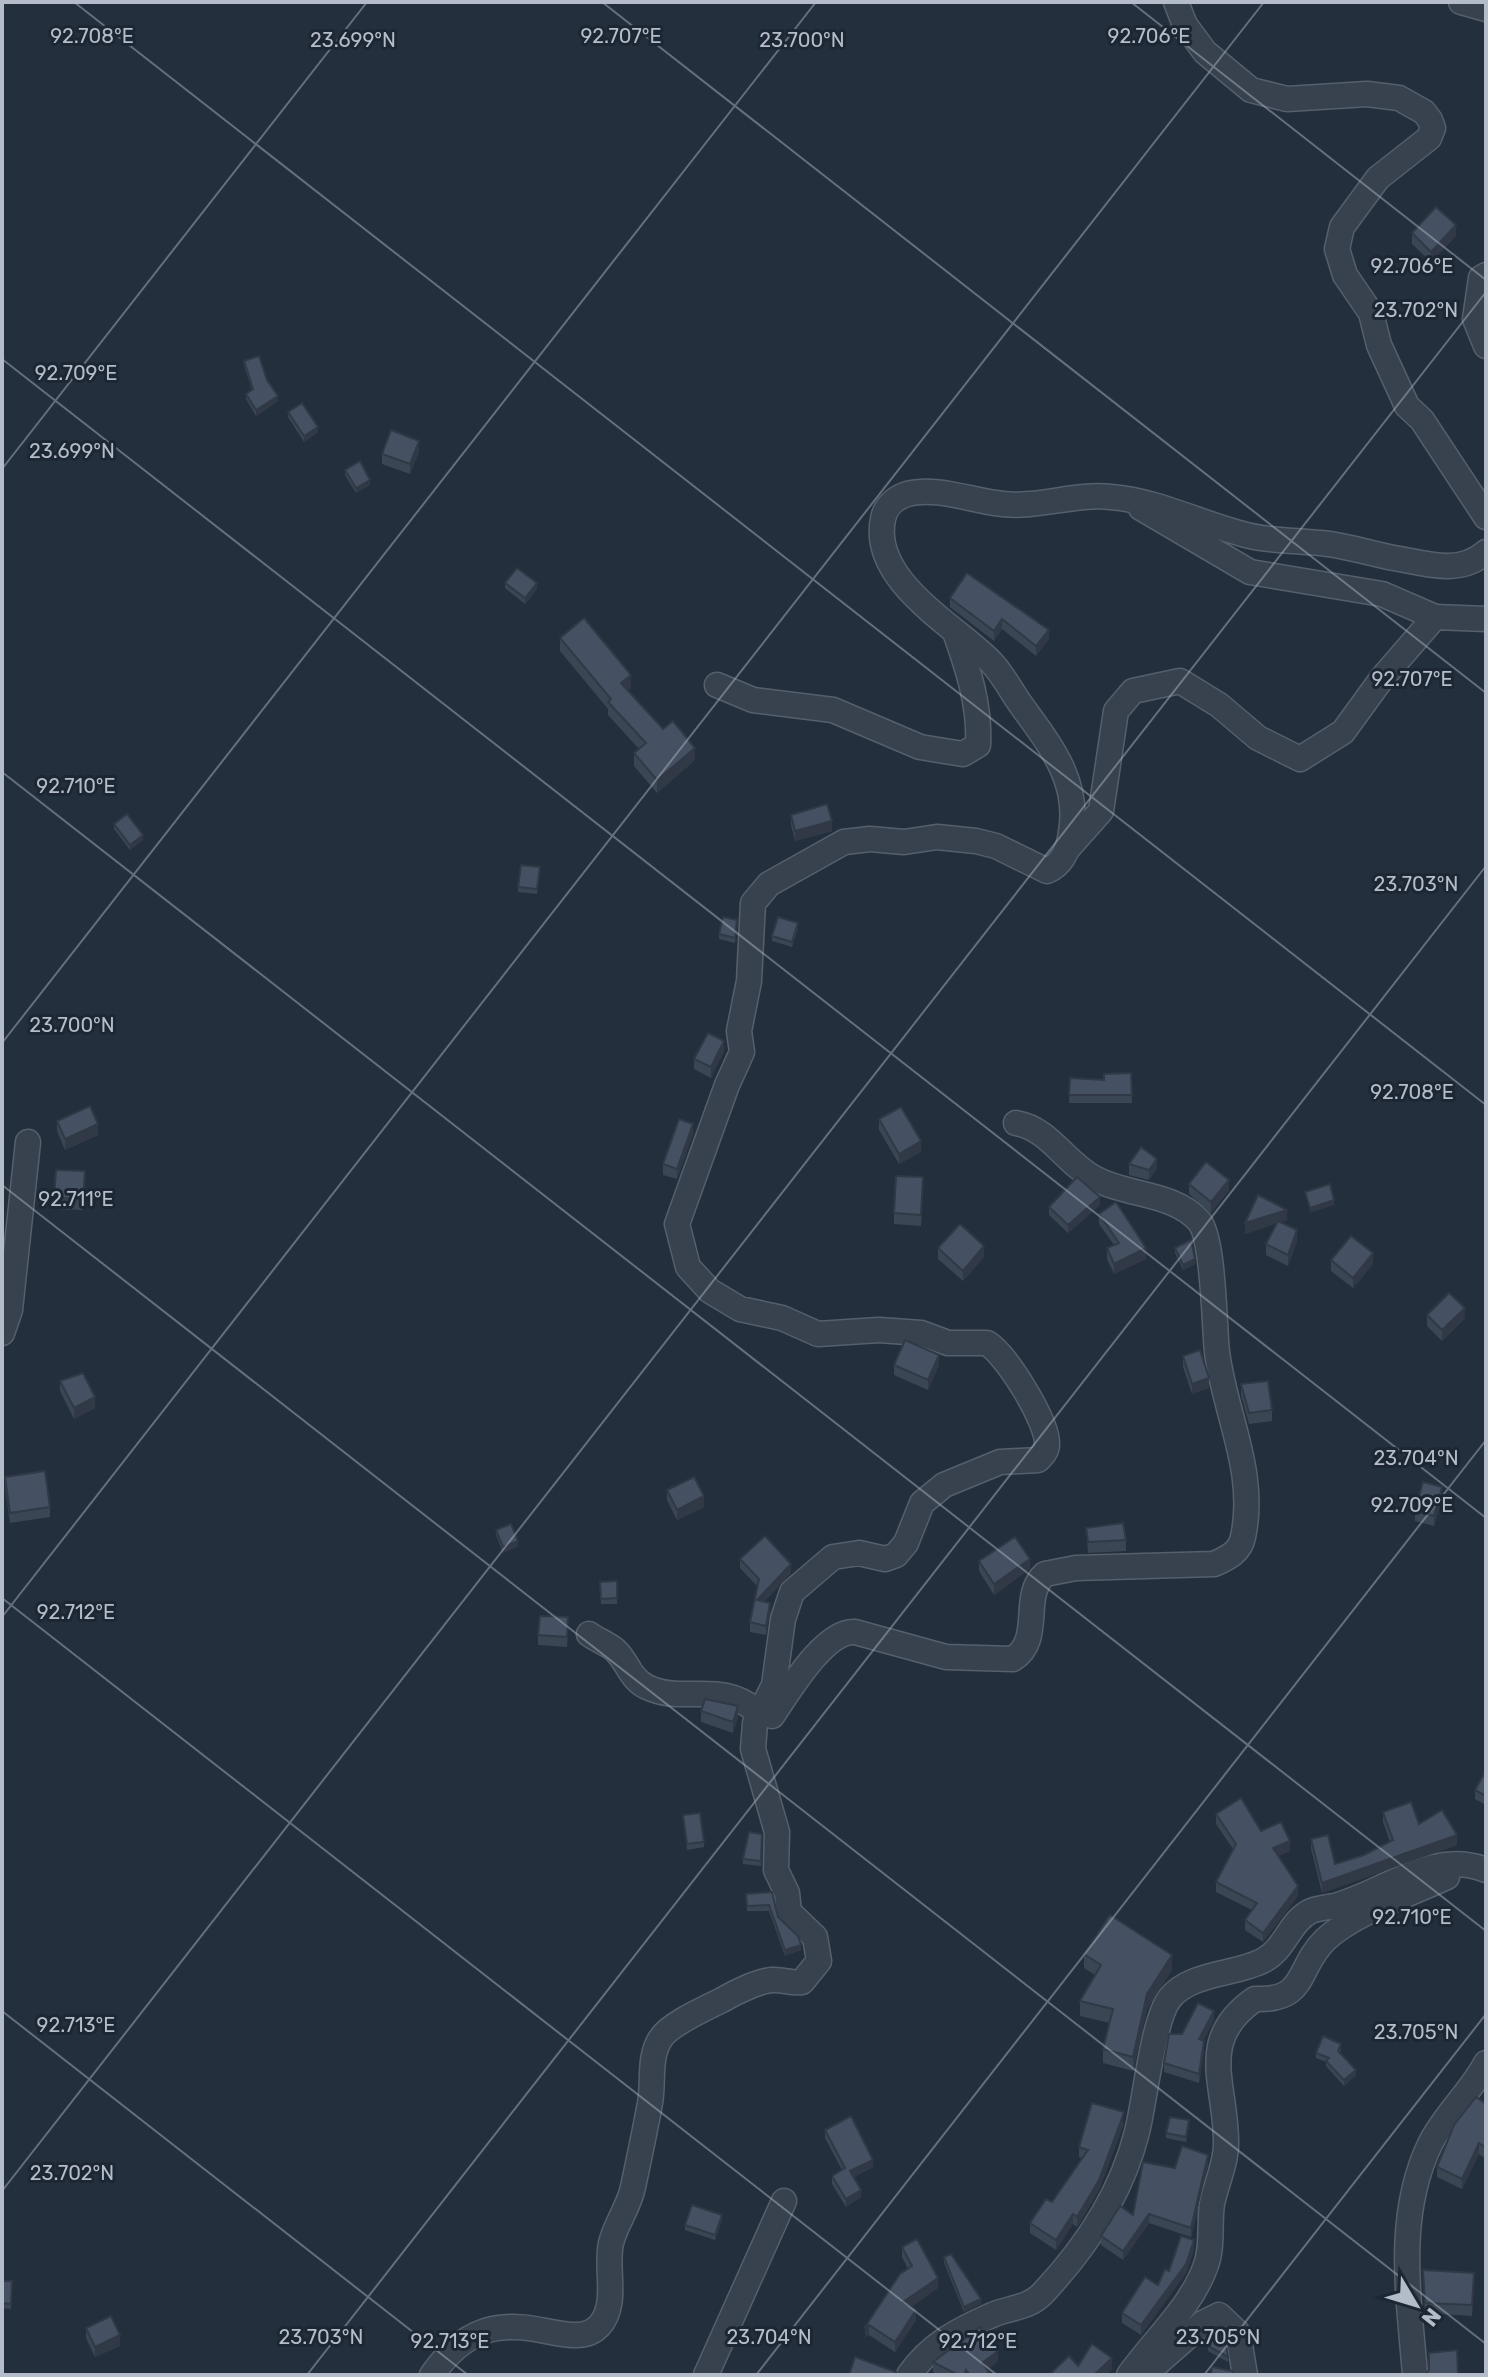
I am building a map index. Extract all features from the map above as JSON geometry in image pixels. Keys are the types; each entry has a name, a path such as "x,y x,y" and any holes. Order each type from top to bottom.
{"street":[{"path":"1176,2 1185,25 1205,52 1251,90 1287,99 1367,94 1399,98 1424,112 1430,120 1433,128 1429,138 1378,178 1342,227 1337,249 1345,275 1371,313 1379,345 1407,406 1422,420 1486,517"},
{"path":"1461,2 1486,9"},
{"path":"1486,275 1481,278 1475,319 1486,346"},
{"path":"1067,849 1074,811 1067,776 993,663 956,635 909,589 885,548 884,514 892,502 906,494 927,492 1004,504 1065,502 1087,497 1125,498 1167,507 1240,533 1327,544 1440,568 1471,561 1486,552"},
{"path":"1125,498 1188,539 1250,572 1382,594 1435,617 1486,619"},
{"path":"432,2375 459,2344 489,2327 502,2325 569,2335 589,2333 599,2326 611,2283 611,2244 633,2188 658,2042 665,2033 690,2020 704,2006 772,1980 802,1982 819,1961 815,1937 789,1912 787,1893 776,1870 777,1832 753,1749 758,1712 774,1685 786,1606 801,1582 833,1557 859,1553 891,1558 902,1549 916,1515 931,1494 958,1478 1000,1462 1038,1460 1046,1451 1047,1442 1039,1417 1003,1357 987,1343 948,1343 921,1333 879,1330 811,1332 782,1318 748,1313 725,1302 688,1267 677,1224 727,1085 740,1063 739,1031 749,981 753,903 761,890 780,876 833,847 856,840 904,842 937,837 976,841 996,846 1047,871 1055,868 1067,849 1101,811 1116,711 1133,691 1180,681 1219,705 1258,738 1300,759 1343,732 1383,677 1435,617"},
{"path":"717,685 753,700 833,710 920,747 963,754 978,745 979,717 970,673 956,635"},
{"path":"753,1749 766,1724 813,1660 839,1634 855,1632 946,1657 1013,1659 1028,1643 1035,1588 1045,1574 1076,1568 1214,1564 1234,1554 1242,1543 1247,1472 1218,1355 1207,1242 1200,1222 1170,1202 1116,1189 1090,1176 1043,1133 1016,1123"},
{"path":"2,1333 10,1310 28,1142"},
{"path":"589,1634 616,1651 629,1672 647,1687 675,1693 714,1692 758,1712"},
{"path":"909,2375 926,2353 949,2335 963,2332 991,2315 1018,2309 1043,2294 1108,2209 1118,2191 1138,2129 1153,2048 1170,1998 1185,1985 1271,1956 1311,1910 1340,1905 1433,1867 1465,1862 1481,1868"},
{"path":"1129,2375 1201,2277 1208,2257 1212,2205 1226,2146 1218,2088 1220,2043 1225,2029 1255,1999 1271,2000 1293,1991 1315,1951 1345,1926 1481,1868"},
{"path":"1415,2375 1408,2249 1413,2190 1430,2145 1448,2114 1486,2063"},
{"path":"706,2375 784,2201"},
{"path":"1144,2375 1203,2323 1219,2315 1238,2333 1245,2375"}],"building":[{"path":"1436,207 1456,225 1431,252 1412,233"},
{"path":"259,356 267,380 278,396 256,410 246,394 253,389 244,361"},
{"path":"302,403 318,427 304,436 288,412"},
{"path":"391,430 419,441 410,464 382,454"},
{"path":"360,461 370,480 356,488 345,470"},
{"path":"517,568 537,583 525,598 505,583"},
{"path":"967,573 1049,630 1036,646 1002,619 994,631 950,598"},
{"path":"584,618 631,675 621,683 663,729 673,721 695,748 657,780 634,753 646,743 608,702 611,699 560,638"},
{"path":"827,804 832,821 795,831 791,815"},
{"path":"127,814 143,835 130,845 114,824"},
{"path":"521,865 540,867 537,889 518,887"},
{"path":"723,917 737,920 735,938 719,934"},
{"path":"778,917 798,923 792,942 772,936"},
{"path":"708,1033 724,1041 711,1067 694,1059"},
{"path":"1131,1073 1132,1095 1069,1095 1070,1078 1104,1080 1104,1074"},
{"path":"90,1106 98,1124 65,1139 57,1121"},
{"path":"901,1107 921,1141 899,1154 879,1119"},
{"path":"679,1119 693,1124 677,1169 663,1164"},
{"path":"1141,1147 1157,1159 1149,1170 1129,1164"},
{"path":"1206,1162 1229,1180 1211,1202 1189,1184"},
{"path":"56,1170 85,1171 83,1199 54,1198"},
{"path":"896,1176 923,1177 921,1215 894,1213"},
{"path":"1077,1177 1100,1197 1068,1225 1049,1207"},
{"path":"1330,1184 1334,1200 1310,1208 1305,1192"},
{"path":"1258,1195 1287,1210 1245,1223"},
{"path":"1116,1202 1146,1248 1114,1264 1107,1248 1119,1243 1099,1214"},
{"path":"1278,1221 1297,1230 1288,1255 1266,1244"},
{"path":"960,1224 984,1246 963,1271 938,1248"},
{"path":"1351,1236 1373,1253 1353,1278 1331,1260"},
{"path":"1191,1240 1195,1259 1183,1265 1175,1248"},
{"path":"1449,1293 1465,1308 1442,1330 1427,1315"},
{"path":"905,1340 939,1355 928,1380 894,1365"},
{"path":"1200,1350 1209,1378 1192,1384 1183,1356"},
{"path":"83,1373 95,1397 74,1408 60,1381"},
{"path":"1268,1381 1272,1410 1249,1413 1241,1384"},
{"path":"45,1471 50,1507 10,1513 5,1477"},
{"path":"694,1477 704,1496 677,1510 667,1490"},
{"path":"1423,1482 1442,1487 1434,1516 1415,1511"},
{"path":"1123,1523 1126,1540 1088,1542 1086,1528"},
{"path":"511,1524 518,1541 503,1547 496,1530"},
{"path":"765,1536 791,1564 757,1600 770,1603 766,1626 750,1622 759,1579 740,1559"},
{"path":"1015,1537 1030,1559 994,1584 979,1561"},
{"path":"617,1581 617,1598 601,1599 600,1582"},
{"path":"540,1616 568,1617 567,1637 538,1635"},
{"path":"705,1699 738,1706 733,1722 701,1711"},
{"path":"1486,1771 1486,1796 1475,1790"},
{"path":"1241,1798 1261,1831 1281,1822 1290,1841 1273,1848 1298,1886 1263,1933 1245,1920 1257,1903 1216,1882 1236,1844 1216,1814"},
{"path":"1411,1802 1419,1824 1442,1810 1457,1835 1322,1883 1311,1839 1328,1835 1335,1864 1364,1855 1393,1840 1383,1812"},
{"path":"700,1813 704,1842 687,1844 683,1815"},
{"path":"749,1832 762,1834 761,1861 743,1859"},
{"path":"772,1892 778,1917 798,1936 801,1945 785,1950 769,1905 747,1906 746,1894"},
{"path":"1110,1915 1172,1955 1147,1994 1133,2057 1103,2049 1113,2009 1080,2001 1101,1965 1084,1954"},
{"path":"1198,2003 1214,2011 1199,2039 1204,2041 1199,2074 1164,2063 1169,2034 1182,2034"},
{"path":"1323,2036 1341,2044 1338,2051 1356,2070 1344,2080 1326,2061 1329,2058 1316,2053"},
{"path":"1476,2097 1486,2104 1486,2148 1479,2143 1462,2179 1437,2167 1454,2125"},
{"path":"1092,2103 1124,2112 1099,2180 1077,2217 1073,2214 1056,2240 1030,2223 1046,2199 1052,2202 1088,2150 1079,2147"},
{"path":"851,2116 873,2160 850,2171 861,2190 846,2199 832,2176 845,2168 825,2130"},
{"path":"1170,2117 1189,2120 1186,2137 1166,2133"},
{"path":"1182,2146 1208,2155 1191,2228 1149,2214 1123,2251 1101,2236 1120,2206 1133,2215 1143,2162 1175,2168"},
{"path":"692,2205 722,2215 715,2235 685,2225"},
{"path":"1181,2236 1194,2240 1186,2264 1141,2325 1122,2313 1145,2277 1158,2285 1165,2269 1169,2271"},
{"path":"917,2239 938,2278 903,2302 916,2310 895,2342 869,2325 865,2327 900,2274 912,2266 902,2247"},
{"path":"951,2254 981,2299 964,2307 944,2257"},
{"path":"1423,2270 1474,2273 1472,2305 1425,2303"},
{"path":"2,2281 12,2281 11,2304 2,2303"},
{"path":"111,2316 120,2335 95,2347 86,2328"},
{"path":"980,2327 998,2351 982,2363 989,2372 985,2375 970,2375 966,2370 964,2375 958,2375 933,2362"},
{"path":"1216,2330 1224,2335 1228,2357 1208,2346"},
{"path":"1092,2344 1112,2358 1094,2375 1049,2375 1069,2356 1078,2366"},
{"path":"1457,2350 1458,2375 1425,2375 1429,2370 1429,2353"},
{"path":"855,2357 896,2372 894,2375 849,2375"},
{"path":"1212,2367 1232,2371 1235,2375 1211,2375"}]}
